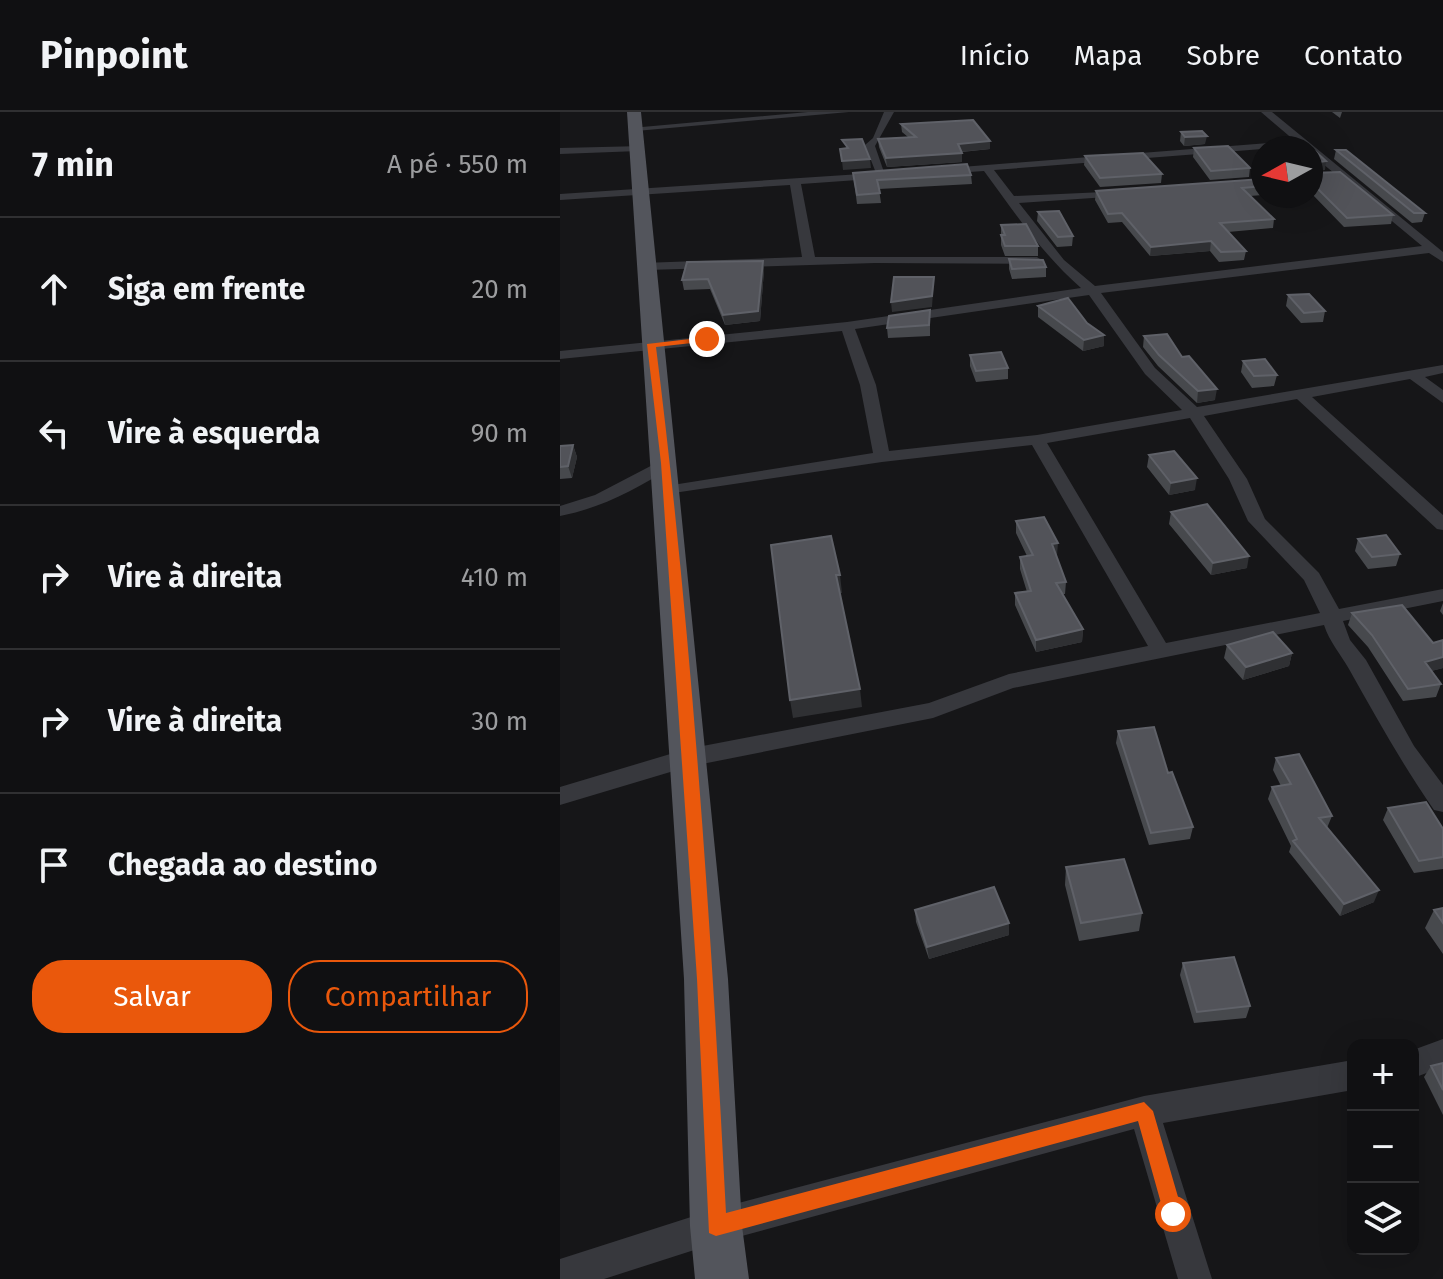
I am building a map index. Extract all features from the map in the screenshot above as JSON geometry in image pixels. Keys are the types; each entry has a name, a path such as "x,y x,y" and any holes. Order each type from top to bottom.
{"main road":[{"path":"636,129 651,344 666,477 706,979 716,1226 722,1279"}],"street":[{"path":"560,151 636,129 844,112"},
{"path":"882,176 870,145 877,139 889,112"},
{"path":"1266,112 1295,136"},
{"path":"924,172 1251,151"},
{"path":"1323,159 1443,258"},
{"path":"987,168 999,181 1008,200 1060,263 1092,290 1150,371 1195,414 1238,479 1257,521 1312,577 1325,599 1329,620 1406,752 1443,803"},
{"path":"1323,176 1343,174"},
{"path":"560,197 896,175"},
{"path":"795,181 809,260"},
{"path":"1008,200 1133,192"},
{"path":"560,355 847,326 1092,290 1430,249"},
{"path":"647,266 809,260 1060,263"},
{"path":"847,326 868,385 882,457"},
{"path":"560,511 580,508 626,488 666,477 1037,440 1443,369"},
{"path":"1413,374 1443,398"},
{"path":"1302,396 1370,454 1443,525"},
{"path":"1037,440 1162,653"},
{"path":"560,796 687,758 933,710 1009,681 1443,595"},
{"path":"1419,1062 1443,1053"},
{"path":"560,1276 716,1226 1144,1111 1347,1076"},
{"path":"1144,1111 1195,1279"}],"building":[{"path":"973,120 990,141 958,144 962,153 886,158 878,139 916,137 901,124"},
{"path":"1202,131 1207,136 1185,137 1181,132"},
{"path":"862,139 870,159 842,161 840,149 848,148 842,140"},
{"path":"1228,146 1250,168 1211,171 1194,148"},
{"path":"1336,150 1346,150 1425,213 1414,213"},
{"path":"1143,153 1162,174 1100,178 1085,156"},
{"path":"967,164 971,175 877,180 880,193 857,195 853,173"},
{"path":"1340,172 1393,215 1347,218 1323,194 1323,173"},
{"path":"1251,180 1251,187 1242,188 1251,197 1251,208 1263,208 1274,219 1220,223 1246,251 1221,252 1211,241 1151,247 1122,213 1108,214 1096,191"},
{"path":"1059,211 1073,236 1058,237 1038,212"},
{"path":"1026,224 1038,246 1005,246 1001,225"},
{"path":"1009,259 1043,260 1046,267 1012,269"},
{"path":"763,261 758,311 723,315 708,279 682,280 687,262"},
{"path":"894,277 934,277 932,296 891,302"},
{"path":"1309,294 1325,311 1304,313 1288,295"},
{"path":"1068,298 1087,323 1104,335 1084,340 1038,306"},
{"path":"930,310 929,325 887,328 889,316"},
{"path":"1167,334 1182,357 1189,356 1217,389 1198,391 1159,355 1144,336"},
{"path":"1001,352 1008,368 976,371 970,355"},
{"path":"1265,359 1277,375 1254,376 1243,361"},
{"path":"573,445 568,466 560,467 560,446"},
{"path":"1174,451 1197,478 1171,483 1149,455"},
{"path":"1207,504 1249,556 1213,563 1171,512"},
{"path":"1044,517 1058,543 1052,544 1066,582 1056,583 1083,629 1036,640 1015,593 1031,591 1020,557 1033,555 1016,521"},
{"path":"1386,535 1400,554 1372,557 1358,539"},
{"path":"831,536 860,689 790,700 771,545"},
{"path":"1402,605 1433,643 1443,640 1443,657 1425,662 1441,684 1408,689 1372,635 1352,613"},
{"path":"1273,632 1292,653 1246,667 1227,645"},
{"path":"1154,727 1168,773 1172,772 1193,827 1151,833 1118,731"},
{"path":"1299,754 1332,816 1319,818 1379,890 1344,904 1293,841 1297,839 1272,787 1291,784 1276,758"},
{"path":"1426,802 1443,829 1443,857 1419,861 1388,808"},
{"path":"1124,859 1142,913 1081,923 1066,867"},
{"path":"994,887 1009,923 927,947 915,910"},
{"path":"1443,908 1443,923 1434,910"},
{"path":"1234,957 1250,1006 1197,1012 1183,963"},
{"path":"1443,1063 1443,1090 1431,1066"}],"route":[{"path":"707,339 651,344 666,463 706,979 716,1226 1144,1111 1173,1214"}]}
